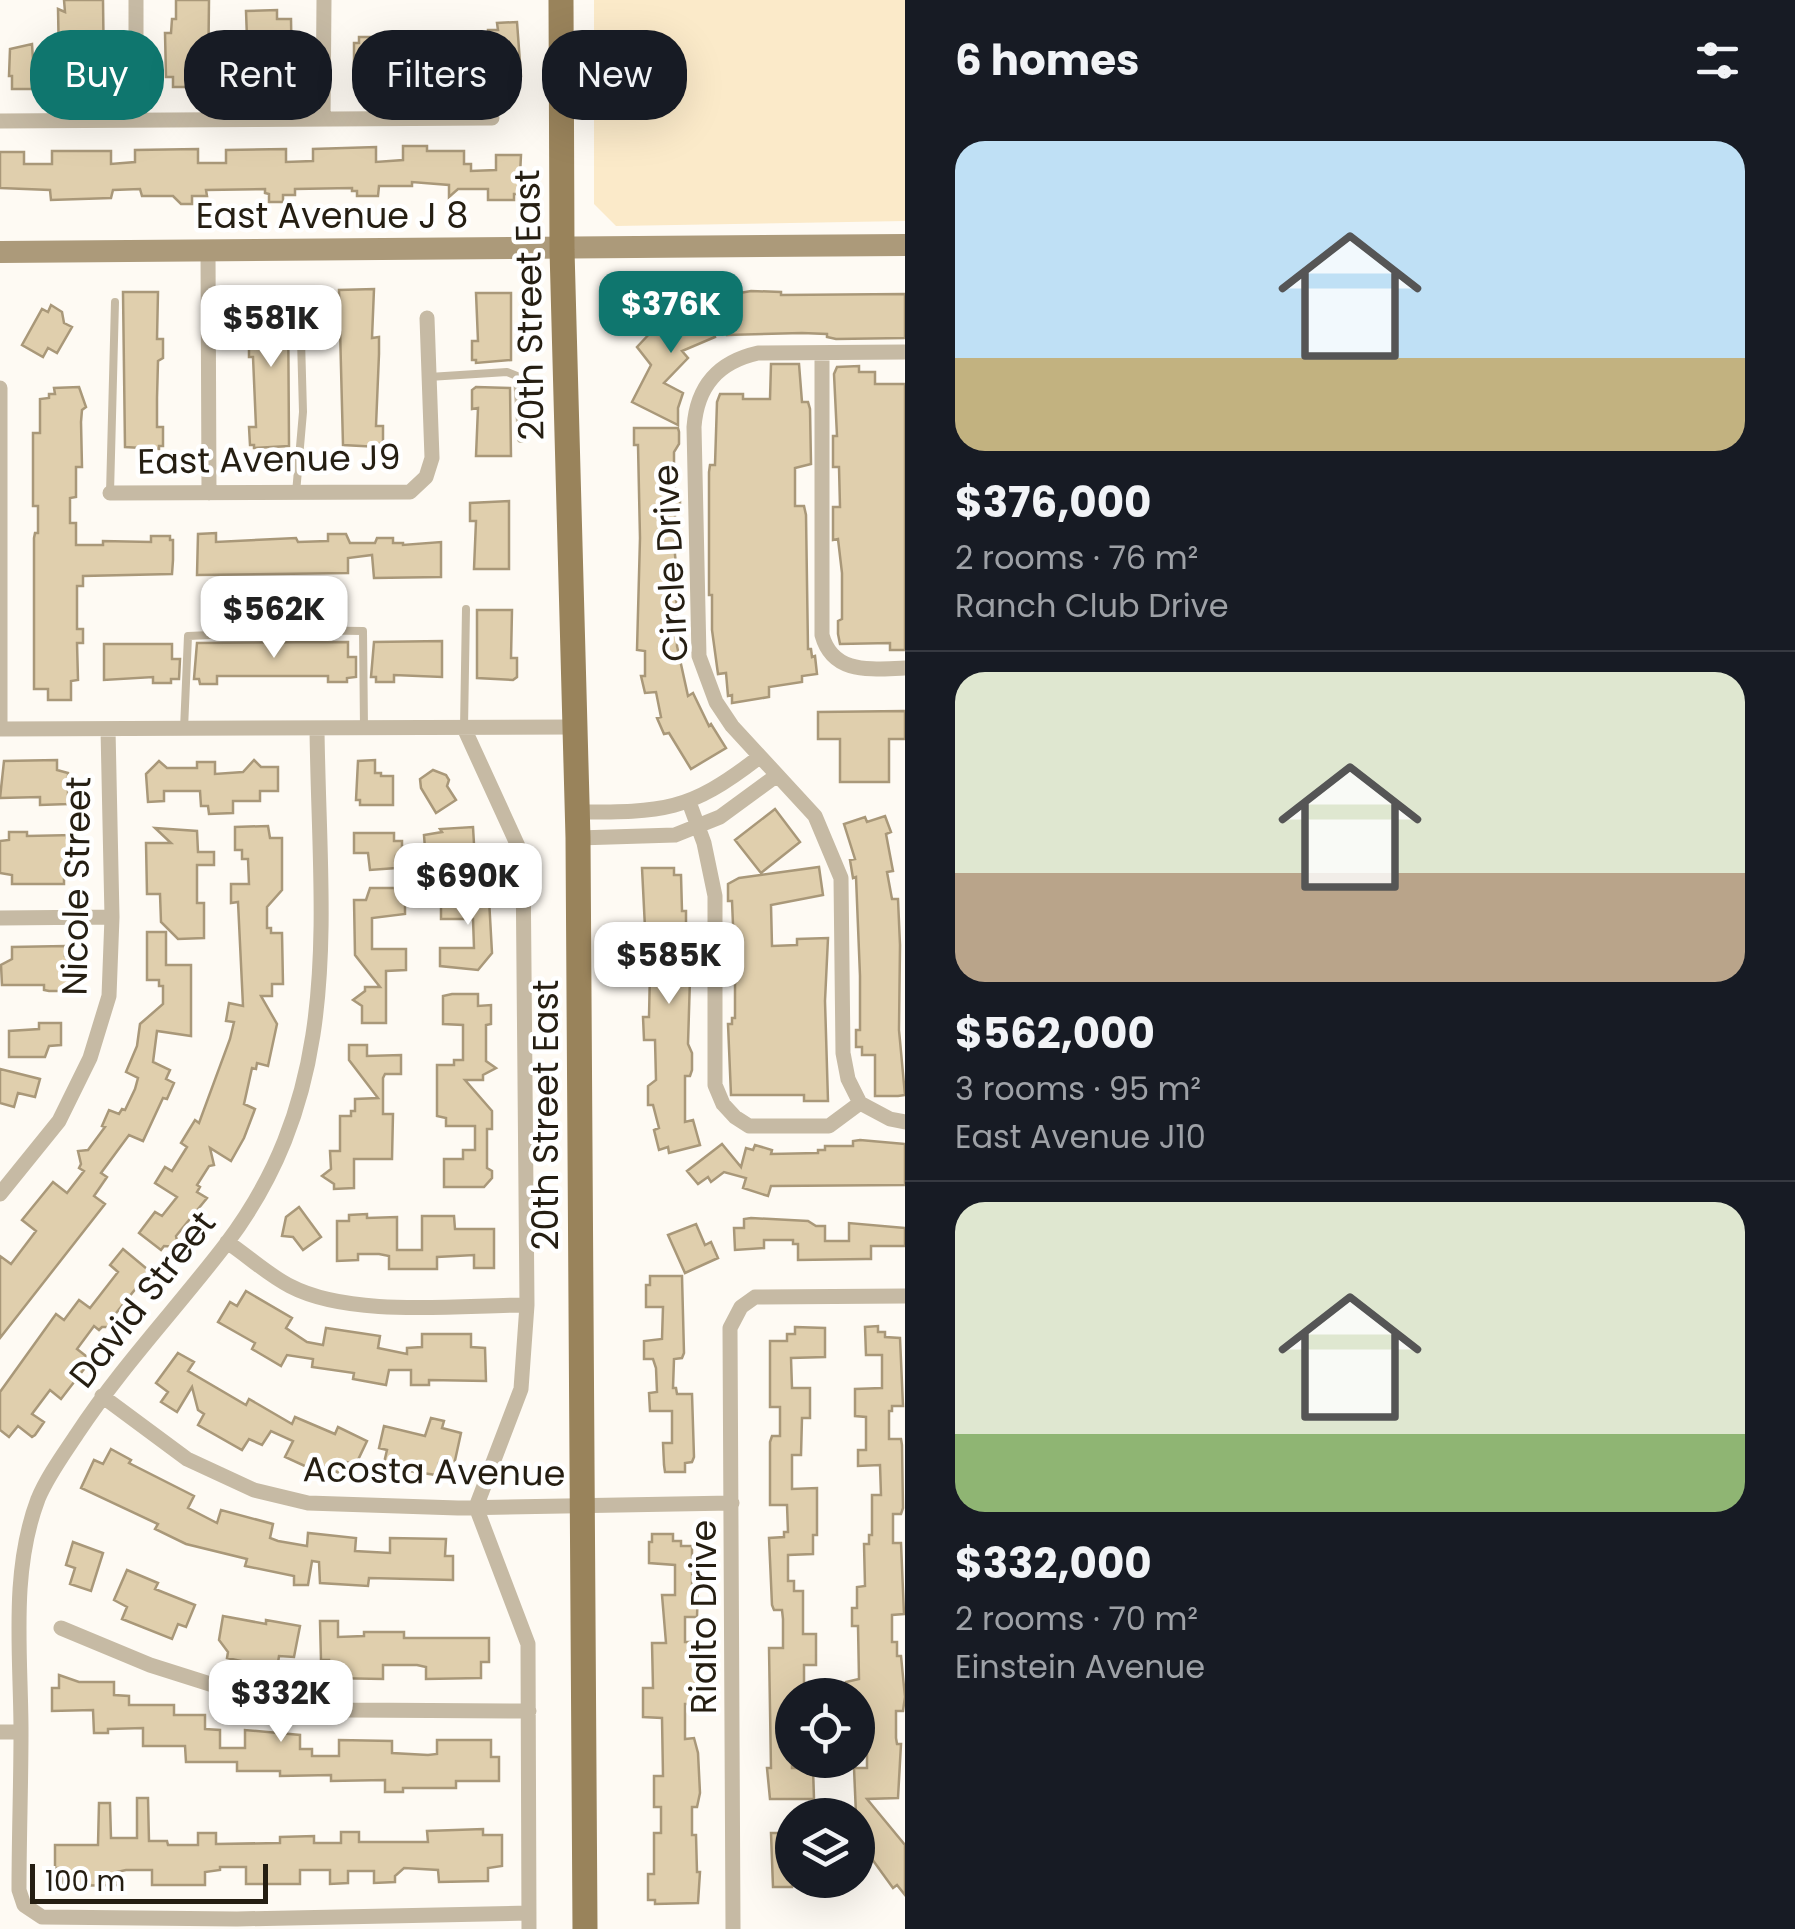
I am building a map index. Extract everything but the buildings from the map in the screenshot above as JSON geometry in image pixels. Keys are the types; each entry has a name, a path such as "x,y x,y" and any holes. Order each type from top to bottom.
{"main road":[{"name":"20th Street East","path":"561,0 562,250 578,838 586,1929"}],"street":[{"path":"136,0 136,30"},
{"path":"324,0 324,30"},
{"path":"0,121 136,120"},
{"name":"East Avenue J 8","path":"0,252 905,245"},
{"path":"208,250 209,493"},
{"path":"428,318 429,378"},
{"path":"905,352 822,353 822,636 832,656 845,665 861,669 905,668"},
{"name":"Circle Drive","path":"822,353 758,353 740,357 711,377 701,392 694,427 696,632 699,656 716,702 758,758 815,816 840,878 842,1053 848,1079 860,1103"},
{"name":"East Avenue J9","path":"110,493 410,492 426,477 432,458 429,378"},
{"path":"0,388 0,729 574,727"},
{"name":"David Street","path":"237,1924 42,1917 24,1905 18,1890 19,1615 24,1548 39,1497 102,1396 227,1242 273,1172 301,1100 314,1043 320,987 317,728"},
{"path":"237,1924 529,1921 528,1644 476,1507 521,1388 527,1304 523,856 464,728"},
{"name":"Nicole Street","path":"0,1194 59,1122 90,1058 109,996 112,917 108,729"},
{"path":"577,812 670,809 724,784 758,758"},
{"path":"578,838 674,835 720,817 776,776"},
{"path":"689,802 715,896 717,1094 735,1117 750,1126 829,1126 860,1103 890,1119 905,1122"},
{"path":"0,918 112,917"},
{"path":"227,1242 291,1286 328,1300 378,1306 527,1304"},
{"name":"Rialto Drive","path":"733,1929 730,1328 741,1307 755,1298 905,1296"},
{"name":"Acosta Avenue","path":"102,1396 187,1459 254,1490 308,1502 476,1507 732,1504"},
{"path":"61,1628 150,1665 251,1697 348,1710 529,1711"},
{"path":"0,1732 21,1732"}],"lane":[{"path":"110,493 115,302"},
{"path":"296,493 303,412 300,303"},
{"path":"429,378 507,372 516,376 521,439"},
{"path":"464,728 466,610"},
{"path":"289,630 362,631 364,728"},
{"path":"184,729 188,636 256,633"}],"shaded area":[{"path":"594,0 905,0 905,221 616,226 594,204 594,120 687,120 687,30 594,30"}]}
